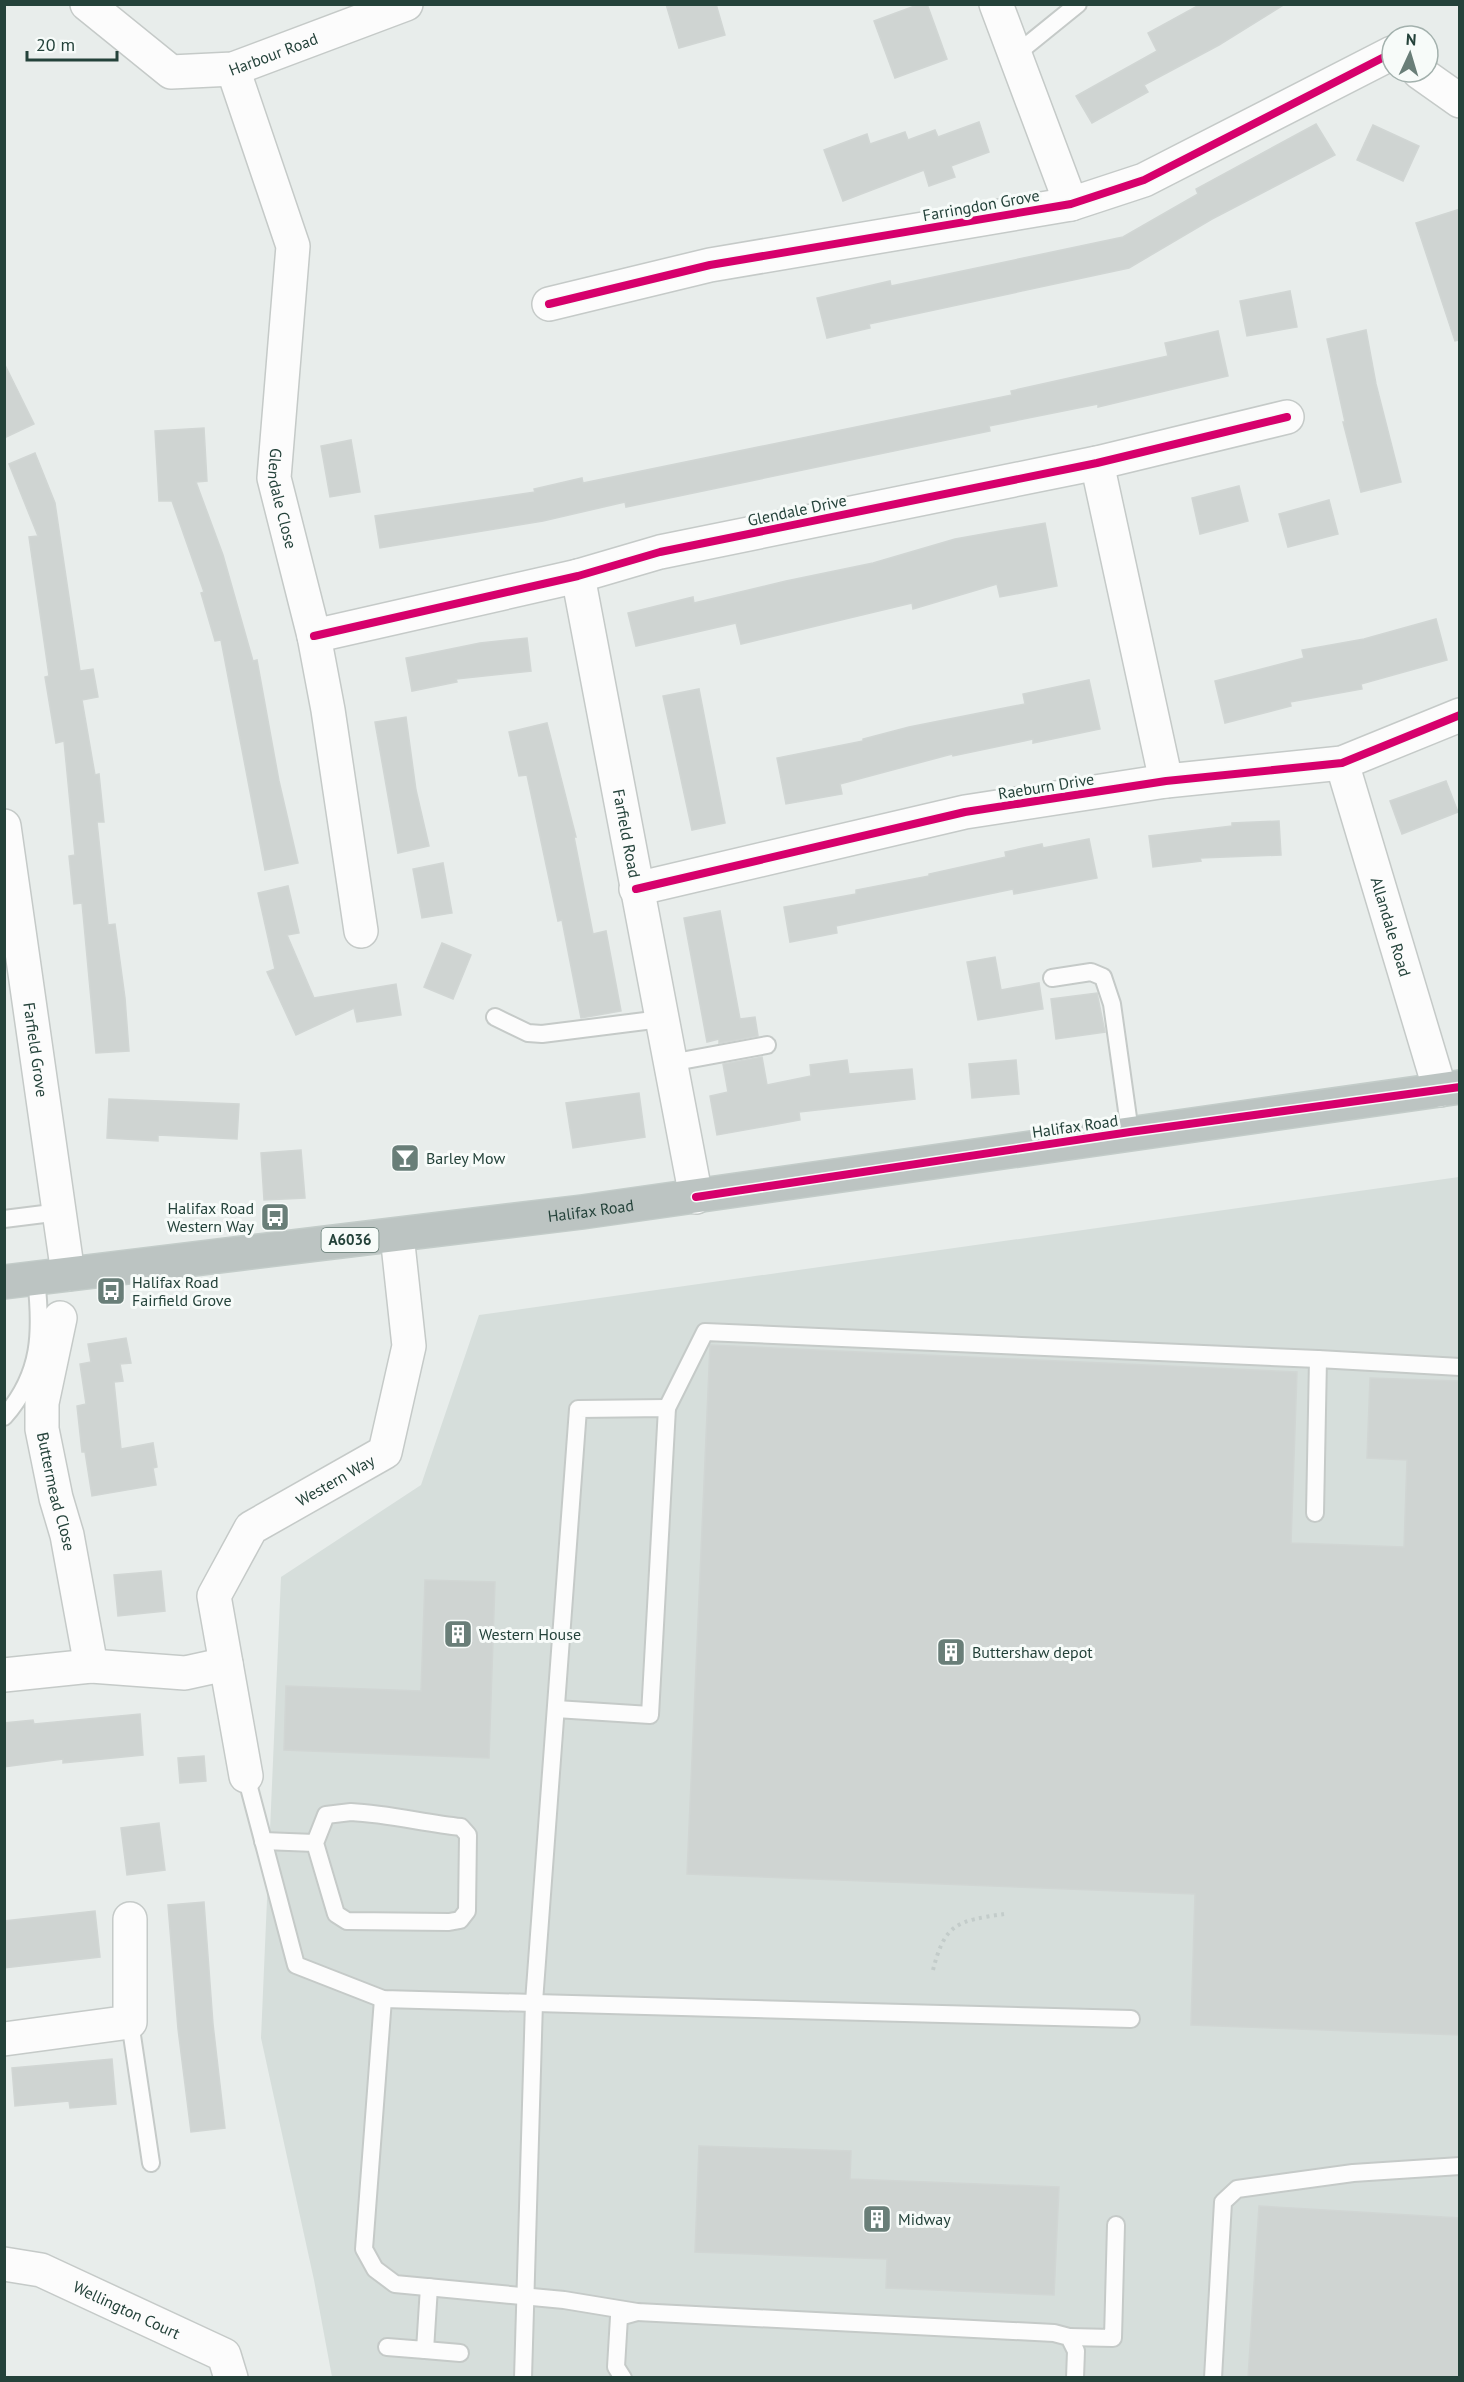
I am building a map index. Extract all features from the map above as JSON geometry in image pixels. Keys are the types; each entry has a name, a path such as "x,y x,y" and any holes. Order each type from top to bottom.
{"highway":[{"name":"Halifax Road","path":"20,1280 696,1197 1130,1132 1450,1088"}],"street":[{"name":"Harbour Road","path":"87,4 171,72 233,69 406,4"},
{"path":"996,4 1071,204"},
{"name":"Farringdon Grove","path":"549,304 710,265 1071,204 1144,180 1380,59"},
{"name":"Glendale Close","path":"233,69 293,246 274,478 314,636 328,710 361,931"},
{"path":"1436,84 1460,101"},
{"name":"Glendale Drive","path":"314,636 578,576 660,552 1096,463 1287,417"},
{"path":"1096,463 1166,781"},
{"name":"Farfield Road","path":"578,576 696,1197"},
{"name":"Raeburn Drive","path":"636,889 965,812 1166,781 1342,763 1460,715"},
{"name":"Allandale Road","path":"1342,763 1450,1088"},
{"name":"Farfield Grove","path":"4,826 13,951 60,1212 68,1274"},
{"name":"Western Way","path":"246,1776 214,1596 251,1528 385,1452 410,1346 397,1234"},
{"name":"Buttermead Close","path":"60,1318 42,1403 42,1429 56,1498 67,1535 91,1666"},
{"path":"4,1675 91,1666 185,1673 226,1664"},
{"path":"4,2039 130,2022 130,1919"},
{"name":"Wellington Court","path":"4,2264 41,2270 224,2355 231,2378"}],"lane":[{"path":"1015,55 1078,4"},
{"path":"1052,978 1091,972 1103,977 1112,1004 1130,1132"},
{"path":"495,1017 528,1033 542,1034 662,1019"},
{"path":"670,1063 767,1045"},
{"path":"4,1219 60,1212"},
{"path":"4,1417 25,1389 36,1357 41,1328 20,1280"},
{"path":"556,1709 650,1715 667,1408 705,1332 1460,1367"},
{"path":"1315,1513 1318,1359"},
{"path":"523,2378 534,2002 578,1409 667,1408"},
{"path":"246,1776 296,1965 383,1999 1131,2019"},
{"path":"351,1812 392,1815 420,1823 461,1827 468,1835 467,1911 460,1920 449,1922 347,1921 336,1914 315,1843 326,1815 351,1812"},
{"path":"263,1840 315,1843"},
{"path":"383,1999 364,2249 375,2269 395,2284 526,2296 637,2312 1113,2338 1116,2225"},
{"path":"130,2022 151,2163"},
{"path":"1213,2378 1223,2202 1237,2189 1353,2173 1460,2166"},
{"path":"425,2350 429,2287"},
{"path":"623,2378 616,2367 619,2317 637,2312"},
{"path":"1069,2337 1076,2351 1075,2378"},
{"path":"387,2347 460,2353"}],"path":[{"path":"933,1970 940,1943 955,1925 1004,1914"}],"shaded area":[{"path":"1459,1177 1459,2377 332,2377 314,2280 261,2038 281,1577 421,1485 479,1315"}],"building":[{"path":"666,4 716,4 725,35 679,48"},
{"path":"920,4 927,4 947,59 895,78 874,21"},
{"path":"1201,4 1285,4 1219,45 1144,85 1148,92 1092,123 1076,96 1157,51 1148,33"},
{"path":"979,122 989,152 951,166 955,177 929,186 924,170 843,201 824,150 867,134 870,144 905,132 908,140 935,130 938,137"},
{"path":"1316,124 1335,155 1212,219 1129,268 869,324 870,328 827,338 817,298 890,281 891,286 1123,237 1198,194 1196,189"},
{"path":"1373,125 1419,146 1403,181 1357,160"},
{"path":"1460,209 1460,340 1455,341 1416,223"},
{"path":"1290,291 1297,327 1247,336 1240,301"},
{"path":"1366,330 1376,384 1401,482 1361,492 1343,422 1345,422 1327,339"},
{"path":"1218,331 1228,376 1098,407 1098,404 989,426 990,431 626,507 625,502 543,521 380,548 375,516 535,492 534,489 582,478 583,483 1012,395 1011,391 1168,356 1165,343"},
{"path":"4,363 34,424 4,438"},
{"path":"204,428 207,481 196,482 223,555 253,661 257,660 279,781 298,863 265,870 221,640 215,641 201,593 204,592 172,501 159,501 155,431"},
{"path":"351,440 360,492 330,497 321,446"},
{"path":"35,453 55,503 80,671 93,669 98,697 82,700 95,775 99,774 104,822 97,822 108,925 115,924 125,998 129,1051 96,1053 82,903 74,904 69,856 75,855 64,741 56,743 45,677 49,676 29,537 38,536 9,464"},
{"path":"1239,486 1248,521 1200,534 1192,498"},
{"path":"1329,500 1338,534 1288,547 1279,514"},
{"path":"1045,523 1057,586 1000,597 997,584 913,609 912,603 741,644 736,623 636,646 628,613 693,597 694,603 873,563 955,539"},
{"path":"1436,619 1447,660 1361,684 1362,689 1290,702 1291,706 1225,723 1215,681 1304,658 1302,650 1364,639"},
{"path":"527,638 531,671 456,679 457,682 412,691 406,658 480,643"},
{"path":"1089,680 1100,729 1033,743 1033,739 953,756 952,754 840,784 842,794 786,804 777,758 863,741 863,739 909,727 1025,704 1023,694"},
{"path":"699,689 725,823 692,830 663,696"},
{"path":"406,717 416,790 429,846 398,853 375,722"},
{"path":"547,723 576,837 574,837 593,934 606,931 621,1011 581,1018 562,920 558,921 527,775 519,776 509,732"},
{"path":"1446,781 1458,812 1402,834 1390,801"},
{"path":"1279,821 1281,855 1200,858 1201,861 1153,867 1149,836 1232,826 1232,823"},
{"path":"1089,839 1097,878 1014,894 1013,889 836,926 837,933 790,942 784,907 856,894 856,890 929,876 929,874 1006,857 1005,852 1042,844 1043,848"},
{"path":"443,863 452,913 422,918 413,869"},
{"path":"288,886 299,933 287,935 314,998 396,984 401,1015 357,1022 354,1008 296,1035 267,972 275,969 258,893"},
{"path":"720,911 740,1019 755,1017 758,1036 719,1043 719,1039 707,1042 684,918"},
{"path":"442,943 471,955 453,999 424,987"},
{"path":"995,957 1001,990 1039,983 1043,1009 978,1020 967,962"},
{"path":"1097,993 1105,1032 1056,1039 1051,999"},
{"path":"762,1057 767,1085 811,1076 810,1065 847,1060 849,1074 912,1069 915,1099 799,1112 800,1120 717,1135 710,1096 728,1092 723,1064"},
{"path":"1016,1060 1019,1094 972,1098 969,1064"},
{"path":"639,1093 645,1137 573,1148 566,1103"},
{"path":"109,1099 239,1104 237,1139 158,1135 158,1141 107,1138"},
{"path":"301,1150 305,1198 264,1200 261,1153"},
{"path":"126,1338 131,1363 120,1364 123,1381 114,1382 121,1449 153,1443 157,1467 153,1468 156,1485 92,1496 85,1452 82,1452 77,1406 86,1404 80,1364 91,1362 88,1344"},
{"name":"Buttershaw depot","path":"710,1345 1297,1372 1291,1543 1404,1547 1407,1460 1367,1458 1370,1378 1460,1381 1460,2035 1191,2025 1195,1894 687,1874"},
{"path":"161,1571 165,1611 118,1616 114,1575"},
{"name":"Western House","path":"425,1580 495,1582 489,1758 284,1750 286,1686 421,1691"},
{"path":"140,1714 143,1755 63,1763 63,1759 4,1767 4,1723 33,1720 34,1724"},
{"path":"204,1756 206,1781 180,1783 178,1758"},
{"path":"159,1823 165,1870 127,1875 121,1828"},
{"path":"204,1902 213,2024 225,2128 191,2132 178,2029 168,1905"},
{"path":"95,1911 100,1957 4,1968 4,1921"},
{"path":"112,2059 116,2104 70,2108 69,2101 15,2106 12,2068"},
{"name":"Midway","path":"699,2146 851,2151 850,2179 1059,2187 1054,2295 886,2288 887,2259 695,2252"},
{"path":"1259,2206 1460,2218 1460,2378 1248,2378"}],"cycle path":[{"path":"549,304 710,265 1071,204 1144,180 1380,59"},
{"path":"314,636 578,576 660,552 1097,463 1287,417"},
{"path":"636,889 965,812 1166,781 1342,763 1460,715"},
{"path":"696,1197 1130,1132 1460,1087"}],"place":[{"name":"Barley Mow","path":"405,1158"},
{"name":"Halifax Road Western Way","path":"275,1217"},
{"name":"Halifax Road Fairfield Grove","path":"111,1291"},
{"name":"Western House","path":"458,1634"},
{"name":"Buttershaw depot","path":"951,1652"},
{"name":"Midway","path":"877,2219"}]}
